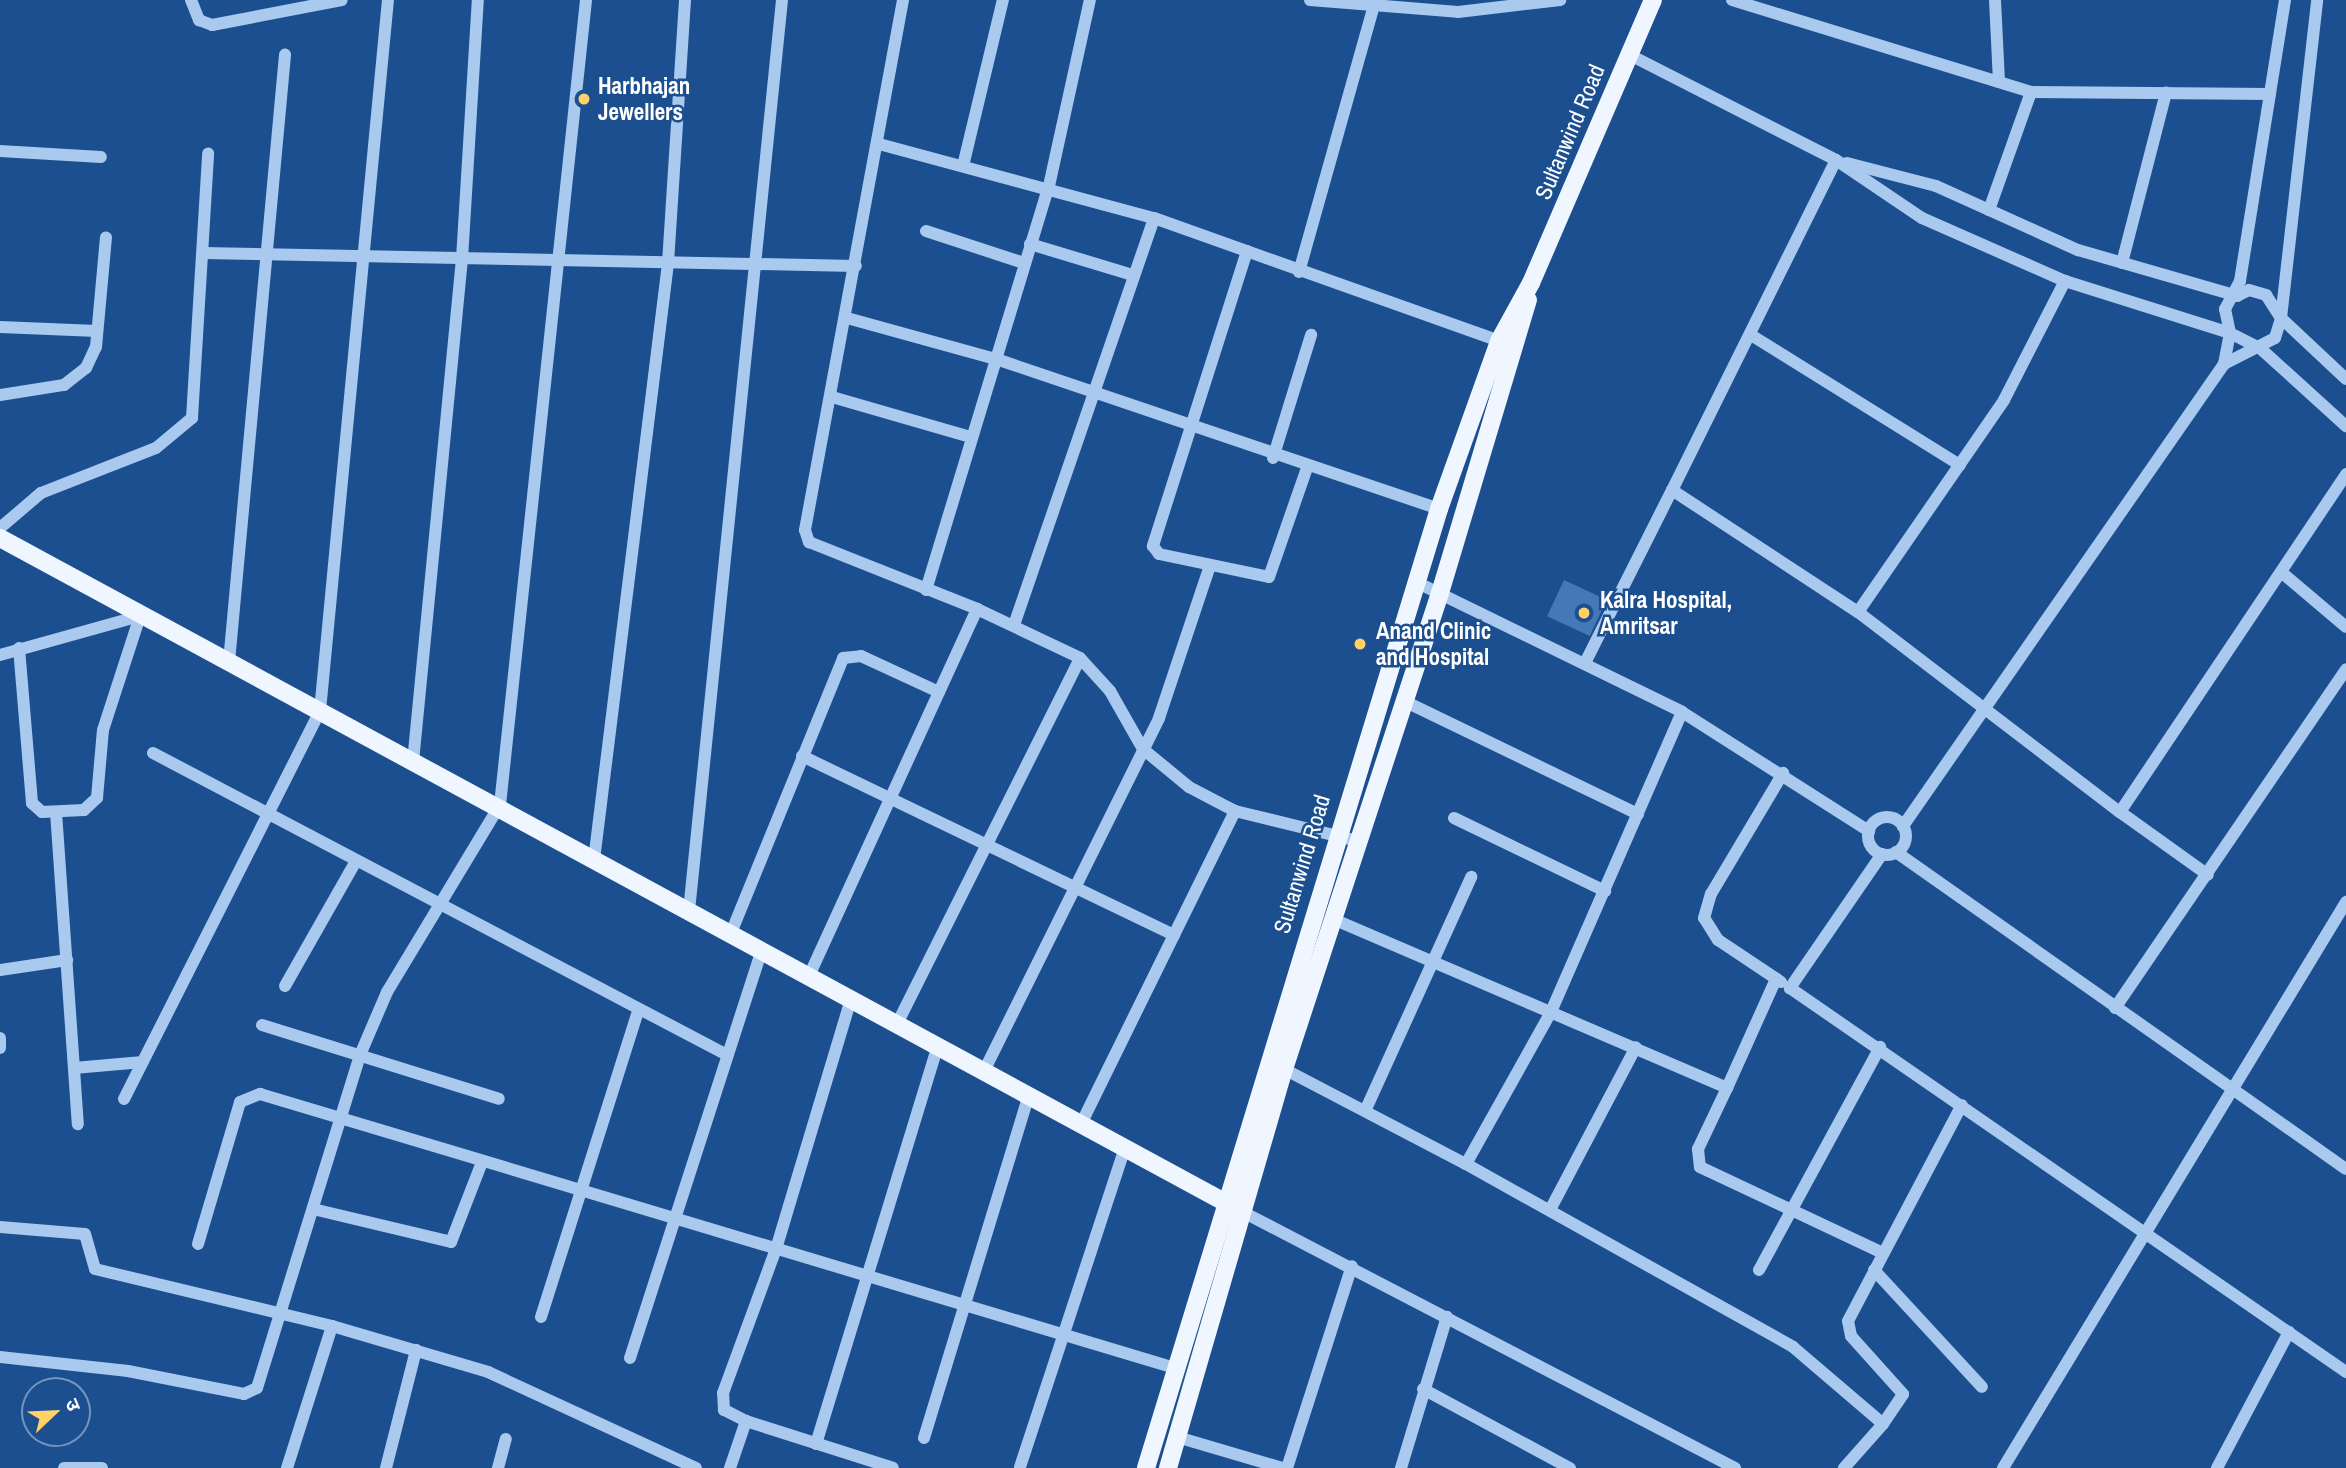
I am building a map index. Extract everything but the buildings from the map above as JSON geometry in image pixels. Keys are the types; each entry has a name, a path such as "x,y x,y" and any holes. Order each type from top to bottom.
{"main road":[{"name":"Sultanwind Road","path":"1146,1468 1223,1202 1439,509 1499,341 1531,283 1653,0"},
{"name":"Sultanwind Road","path":"1168,1468 1284,1069 1519,343 1531,283"},
{"path":"0,538 413,762 500,805 937,1047 1241,1211"}],"street":[{"path":"191,0 199,20 212,25 342,0"},
{"path":"124,1100 320,711 387,0"},
{"path":"413,762 461,259 478,0"},
{"path":"0,1357 128,1371 244,1394 257,1388 343,1121 360,1055 437,904 500,805 562,261 586,0"},
{"path":"594,859 668,263 685,0"},
{"path":"689,911 758,265 782,0"},
{"path":"903,0 847,318 805,530 809,542 977,609 1080,658 1110,691 1143,749 1189,787 1235,811 1358,841"},
{"path":"963,166 1003,0"},
{"path":"926,590 1049,186 1090,0"},
{"path":"1310,0 1477,12 1560,0"},
{"path":"1732,0 2031,92 2270,94"},
{"path":"1996,0 1999,82"},
{"path":"2237,296 2285,0"},
{"path":"2224,364 2260,349 2275,338 2281,318 2317,0"},
{"path":"1299,272 1374,6"},
{"path":"229,662 270,256 285,55"},
{"path":"1630,55 1836,160 1922,218 2065,281 2230,333 2260,349 2346,426"},
{"path":"1989,210 2031,92"},
{"path":"2122,263 2166,93"},
{"path":"879,144 1049,186 1154,218 1299,272 1499,341"},
{"path":"0,151 101,157"},
{"path":"0,528 41,493 156,448 192,418 208,152"},
{"path":"1836,160 1936,186 2122,263 2237,296"},
{"path":"1586,661 1836,160"},
{"path":"1014,625 1090,393 1154,218"},
{"path":"926,231 1024,263"},
{"path":"0,395 64,385 86,368 97,331 106,237"},
{"path":"1030,244 1133,275"},
{"path":"1247,251 1153,546 1159,554 1269,578 1307,468"},
{"path":"203,253 856,267"},
{"path":"1858,612 1960,465 2032,354 2065,281"},
{"path":"1896,852 1905,840 1903,826 1982,708 2224,364 2230,333 2225,309 2237,296 2249,290 2266,295 2281,318 2346,379"},
{"path":"847,318 996,359 1090,393 1192,425 1273,458 1439,509"},
{"path":"0,327 97,331"},
{"path":"1273,458 1311,335"},
{"path":"1751,335 1960,465"},
{"path":"832,397 971,437"},
{"path":"2120,812 2346,474"},
{"path":"1672,489 1858,612 2120,812 2208,875"},
{"path":"984,1071 1174,684 1210,566"},
{"path":"2281,572 2346,627"},
{"path":"1416,582 1586,661 1682,712 1869,831 1871,845 1882,854"},
{"path":"810,976 977,609"},
{"path":"0,655 140,616"},
{"path":"19,648 32,803 56,812 84,810 97,798 103,730 140,616"},
{"path":"731,933 843,658 861,656 939,692"},
{"path":"897,1024 1080,658"},
{"path":"2115,1007 2208,875 2346,669"},
{"path":"1404,701 1638,814"},
{"path":"1466,1164 1551,1012 1682,712"},
{"path":"153,753 638,1012 725,1054"},
{"path":"802,756 1174,935"},
{"path":"1783,774 1711,894 1704,918 1718,940 1880,1047 2141,1234 2346,1372"},
{"path":"1081,1124 1235,811"},
{"path":"56,812 78,1124"},
{"path":"1869,831 1884,817 1903,826"},
{"path":"1454,818 1605,891"},
{"path":"1790,988 1882,854 1896,852 2346,1169"},
{"path":"285,986 356,861"},
{"path":"1366,1109 1471,877"},
{"path":"2004,1468 2230,1085 2346,902"},
{"path":"1333,919 1727,1088"},
{"path":"630,1358 725,1054 762,950"},
{"path":"0,970 67,960"},
{"path":"1776,979 1698,1149 1700,1167 1883,1253"},
{"path":"851,999 776,1250 721,1402 746,1421 893,1468"},
{"path":"541,1317 584,1192 638,1012"},
{"path":"262,1025 499,1099"},
{"path":"0,1038 0,1048"},
{"path":"816,1444 937,1047"},
{"path":"1550,1210 1636,1047"},
{"path":"1759,1270 1880,1047"},
{"path":"74,1068 143,1062"},
{"path":"1284,1069 1366,1109 1775,1335 1883,1424"},
{"path":"198,1244 240,1102 260,1094 1175,1368"},
{"path":"924,1438 967,1306 1029,1096"},
{"path":"1844,1468 1902,1399 1901,1388 1847,1328 1874,1270 1962,1105"},
{"path":"1020,1467 1125,1147"},
{"path":"313,1209 451,1242 482,1162"},
{"path":"1241,1211 1352,1266 1735,1468"},
{"path":"0,1227 85,1234 95,1269 281,1313 416,1350 558,1402 696,1468"},
{"path":"1177,1437 1284,1468 1352,1266"},
{"path":"1874,1270 1982,1387"},
{"path":"1401,1468 1447,1317"},
{"path":"287,1468 331,1326"},
{"path":"2217,1468 2289,1332"},
{"path":"386,1468 416,1350"},
{"path":"1423,1389 1570,1468"},
{"path":"730,1468 746,1421"},
{"path":"498,1468 506,1439"},
{"path":"64,1468 102,1468"}],"place":[{"name":"Harbhajan Jewellers","path":"584,99"},
{"name":"Kalra Hospital, Amritsar","path":"1584,613"},
{"name":"Anand Clinic and Hospital","path":"1360,644"}]}
